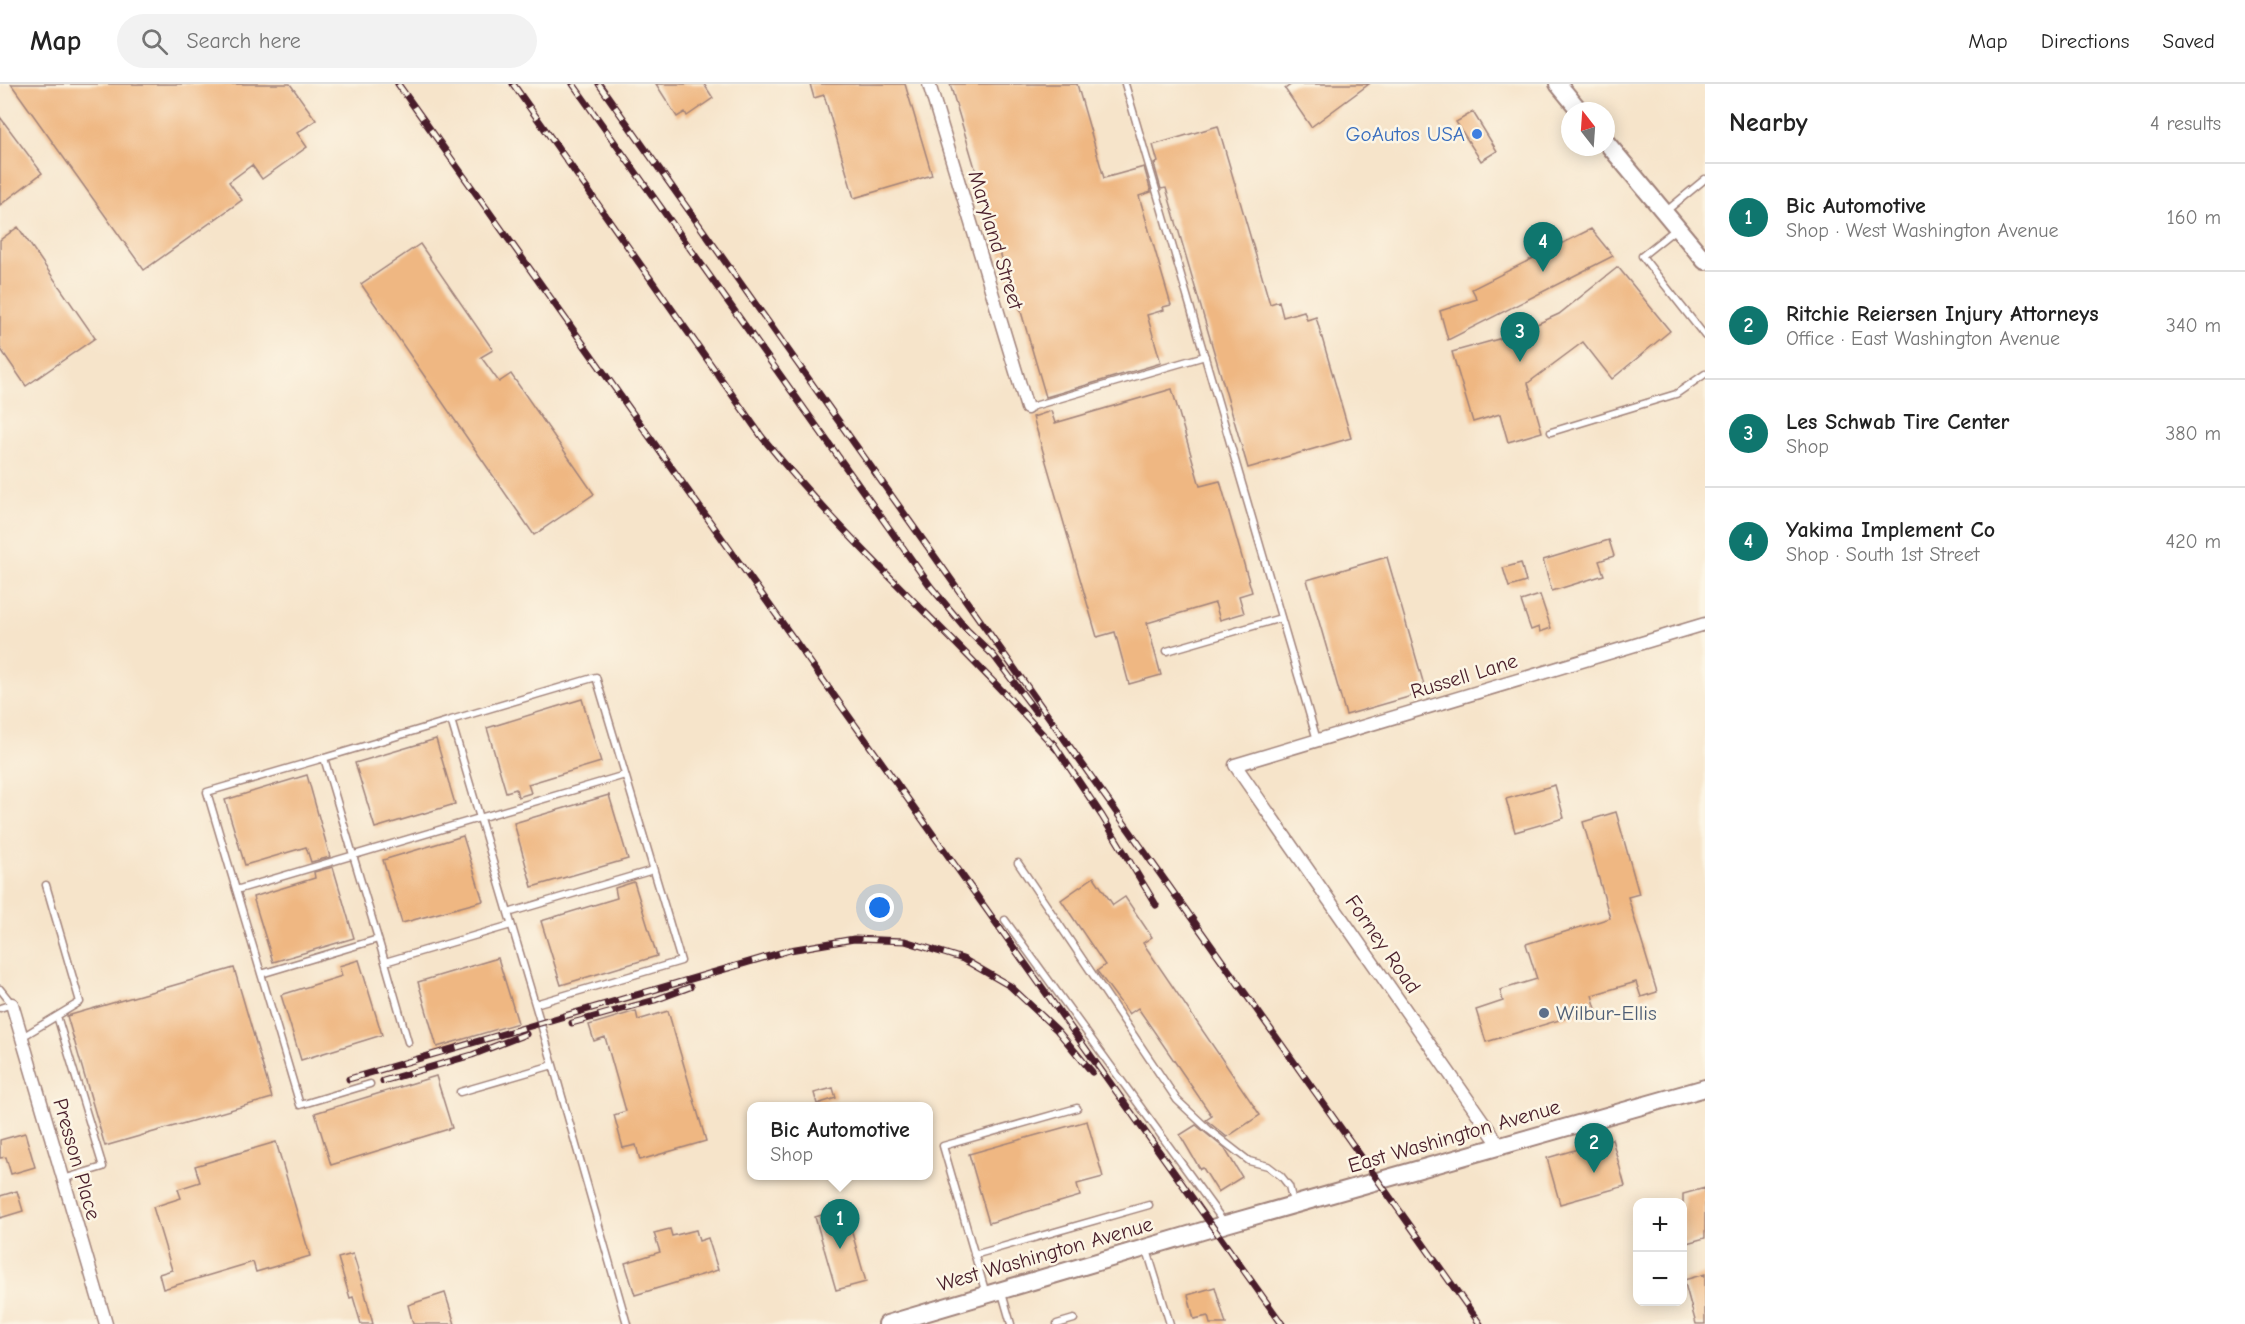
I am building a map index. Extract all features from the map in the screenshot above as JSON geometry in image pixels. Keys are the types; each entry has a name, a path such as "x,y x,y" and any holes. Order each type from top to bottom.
{"main road":[{"path":"1558,84 1573,102"},
{"path":"1615,153 1705,261"},
{"name":"East Washington Avenue","path":"1220,1226 1705,1088"},
{"name":"West Washington Avenue","path":"887,1324 906,1321 1220,1226"}],"street":[{"name":"Maryland Street","path":"929,84 1027,408"},
{"name":"Russell Lane","path":"1234,765 1705,624"},
{"name":"Forney Road","path":"1234,765 1500,1146"},
{"name":"Presson Place","path":"6,1006 21,1038 106,1324"}],"lane":[{"path":"1125,84 1317,740"},
{"path":"1665,212 1705,179"},
{"path":"1678,228 1642,256 1705,336"},
{"path":"1027,408 1205,356"},
{"path":"1551,432 1676,394 1705,374"},
{"path":"1167,651 1281,618"},
{"path":"370,1084 300,1105 207,792 596,677 681,961 535,1004"},
{"path":"451,720 627,1324"},
{"path":"324,758 408,1042"},
{"path":"236,890 625,775"},
{"path":"1018,862 1178,1100 1209,1130 1249,1161 1268,1166 1281,1176 1289,1186 1294,1205"},
{"path":"508,914 653,870"},
{"path":"21,1038 80,1002 46,885"},
{"path":"1005,920 1220,1226"},
{"path":"385,962 511,924"},
{"path":"261,974 378,939"},
{"path":"0,989 6,1006"},
{"path":"57,1016 103,1167 63,1179"},
{"path":"460,1092 553,1065"},
{"path":"1011,1324 974,1255 943,1146 1077,1108"},
{"path":"974,1255 1149,1205"},
{"path":"1146,1248 1170,1324"},
{"path":"1057,1324 1074,1319"}],"building":[{"path":"11,84 290,84 316,120 297,133 307,147 262,179 252,165 229,182 242,200 144,270"},
{"path":"656,84 704,84 713,98 687,116 685,112 677,117"},
{"path":"810,84 905,84 932,175 854,198 824,95 814,98"},
{"path":"950,84 1077,84 1104,178 1144,167 1151,192 1139,196 1171,305 1163,307 1164,310 1147,315 1161,363 1046,397 1017,298 1014,299"},
{"path":"1292,84 1369,84 1311,127 1285,89"},
{"name":"GoAutos USA","path":"1473,112 1497,151 1481,161 1456,122"},
{"path":"0,117 42,173 0,205"},
{"path":"1218,126 1270,304 1279,301 1283,317 1304,311 1307,320 1316,317 1351,438 1248,468 1166,188 1161,189 1154,164 1158,162 1153,145"},
{"path":"18,227 95,338 26,386 0,348 0,240"},
{"path":"1591,229 1613,256 1448,340 1440,311 1477,299 1472,289"},
{"path":"420,244 493,350 481,357 499,382 511,374 594,494 534,535 361,284"},
{"path":"1618,267 1670,331 1612,379 1583,342 1528,383 1542,432 1508,442 1500,414 1473,422 1452,352 1513,335 1559,314"},
{"path":"1172,389 1200,486 1220,481 1252,592 1239,596 1244,613 1220,620 1215,603 1147,623 1161,675 1129,684 1115,632 1097,637 1033,417 1051,411 1055,423"},
{"path":"1609,540 1614,556 1599,561 1604,575 1552,591 1543,560"},
{"path":"1387,557 1426,692 1346,715 1307,580"},
{"path":"1521,563 1526,582 1509,587 1503,568"},
{"path":"1540,595 1551,628 1540,632 1539,627 1531,630 1521,601"},
{"path":"582,699 601,762 528,784 531,793 518,797 516,789 506,792 487,728"},
{"path":"436,739 455,804 375,828 355,763"},
{"path":"307,775 330,857 311,862 306,847 245,865 225,800"},
{"path":"1555,785 1564,818 1515,832 1506,799"},
{"path":"609,795 628,859 532,887 514,823"},
{"path":"1616,812 1639,894 1628,897 1657,992 1641,997 1636,982 1592,995 1596,1009 1486,1042 1476,1010 1503,1001 1500,990 1537,979 1526,944 1610,918 1583,822"},
{"path":"463,836 483,901 402,923 383,860"},
{"path":"333,867 354,938 273,962 253,897 315,878 314,872"},
{"path":"1094,877 1113,905 1125,897 1152,937 1143,943 1260,1115 1227,1137 1206,1120 1212,1116 1138,1008 1129,1014 1097,971 1105,965 1061,900"},
{"path":"634,882 657,956 561,985 541,921 617,898 615,888"},
{"path":"498,958 518,1023 437,1047 418,982"},
{"path":"359,960 382,1035 301,1060 281,995 342,976 339,966"},
{"path":"234,968 272,1098 105,1146 67,1016"},
{"path":"636,1011 638,1020 668,1011 706,1141 640,1160 636,1145 623,1148 614,1115 626,1111 605,1037 594,1041 589,1025"},
{"path":"436,1076 452,1128 331,1165 315,1113"},
{"path":"833,1088 836,1098 816,1102 814,1093"},
{"path":"1087,1121 1103,1177 1077,1184 1080,1196 989,1223 969,1154"},
{"path":"1196,1125 1225,1149 1242,1177 1218,1192 1203,1168 1200,1169 1180,1135"},
{"path":"25,1133 35,1167 11,1174 6,1157 0,1158 0,1140"},
{"path":"1612,1139 1625,1186 1560,1204 1547,1158"},
{"path":"276,1142 310,1256 256,1272 253,1262 163,1289 159,1274 172,1270 153,1207 181,1198 178,1189 200,1182 195,1166"},
{"path":"1705,1188 1705,1238 1687,1243 1687,1198 1683,1198 1683,1194"},
{"path":"17,1191 23,1211 0,1218 0,1196"},
{"path":"845,1208 866,1282 836,1290 815,1217"},
{"path":"670,1229 672,1236 696,1230 699,1241 708,1238 718,1270 635,1295 625,1263 660,1252 654,1233"},
{"path":"353,1254 373,1324 361,1324 353,1297 350,1298 338,1258"},
{"path":"1705,1274 1705,1324 1696,1324 1687,1291 1687,1279"},
{"path":"1215,1287 1226,1324 1210,1324 1208,1316 1194,1319 1188,1295"},
{"path":"445,1293 455,1324 413,1324 408,1305"}],"railway":[{"path":"398,84 1282,1324"},
{"path":"513,84 762,437 833,518 1021,710 1057,750"},
{"path":"573,84 931,587 967,630 994,656 1036,712"},
{"path":"599,84 1480,1324"},
{"path":"1053,743 1102,816 1156,905"},
{"path":"349,1079 790,950 854,939 905,941 963,959 1010,986 1057,1030 1092,1072"},
{"path":"572,1023 655,1000 690,987"},
{"path":"383,1081 472,1055 526,1034"}],"place":[{"name":"GoAutos USA","path":"1477,134"},
{"name":"Yakima Implement Co","path":"1543,272"},
{"name":"Les Schwab Tire Center","path":"1520,362"},
{"name":"Wilbur-Ellis","path":"1544,1013"},
{"name":"Ritchie Reiersen Injury Attorneys","path":"1594,1173"},
{"name":"Bic Automotive","path":"840,1249"}]}
